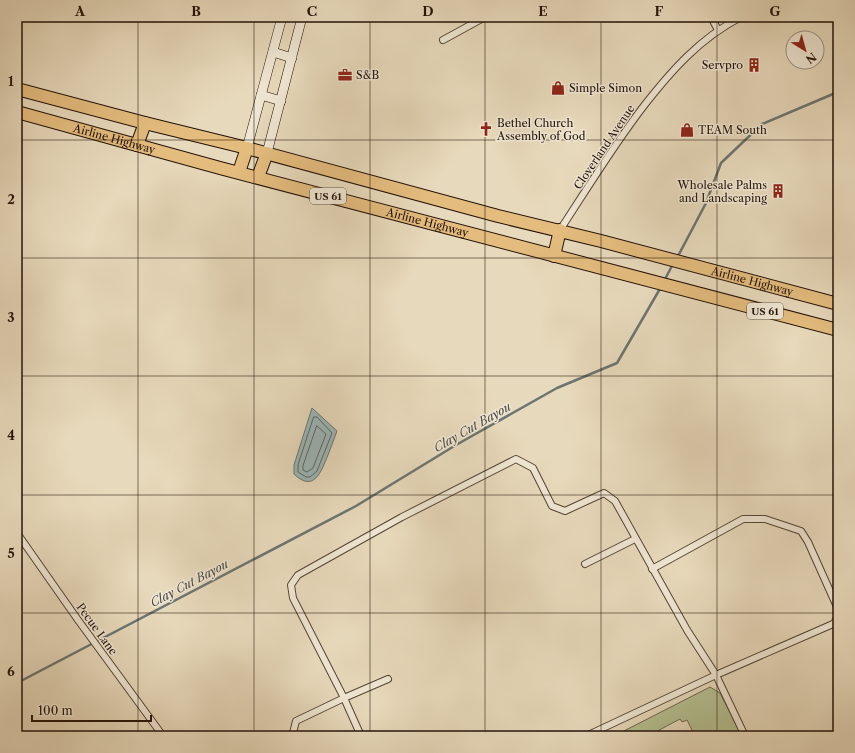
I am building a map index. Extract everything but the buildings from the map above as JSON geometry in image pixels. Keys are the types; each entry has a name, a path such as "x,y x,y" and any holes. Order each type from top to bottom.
{"highway":[{"name":"Airline Highway","path":"17,89 267,153 498,216 560,230 838,304"},
{"name":"Airline Highway","path":"17,112 554,256 838,330"},
{"path":"137,145 145,123"},
{"path":"239,172 247,148"},
{"path":"258,177 267,153"},
{"path":"554,256 560,230"}],"street":[{"path":"247,148 282,17"},
{"path":"267,153 302,17"},
{"path":"443,40 485,17"},
{"path":"711,17 718,30"},
{"name":"Cloverland Avenue","path":"560,230 617,142 666,77 687,55 718,30 741,17"},
{"path":"273,52 292,58"},
{"path":"261,95 281,101"},
{"path":"361,736 344,698 293,598 291,585 298,575 402,517 516,459 533,468 552,506 565,511 604,493 615,501 687,630 716,675 745,736"},
{"path":"652,569 743,519 765,519 802,531 838,609"},
{"name":"Pecue Lane","path":"17,533 78,620 163,736"},
{"path":"585,564 635,538"},
{"path":"586,736 716,675 832,624 838,618"},
{"path":"294,736 293,733 296,720 388,679"}],"green space":[{"path":"710,687 720,693 742,736 730,736 727,731 718,736 695,736 687,720 682,722 680,719 648,736 614,736"}],"water":[{"path":"312,408 337,431 325,461 316,478 312,481 307,481 294,474 294,465"}],"waterway":[{"name":"Clay Cut Bayou","path":"677,258 706,203 721,163 762,124 833,94 838,94"},
{"name":"Clay Cut Bayou","path":"664,281 673,264"},
{"name":"Clay Cut Bayou","path":"17,683 356,506 456,445 557,388 617,363 661,287"}],"place":[{"name":"Servpro","path":"754,65"},
{"name":"S&B","path":"345,75"},
{"name":"Simple Simon","path":"558,88"},
{"name":"Bethel Church Assembly of God","path":"486,129"},
{"name":"TEAM South","path":"687,130"},
{"name":"Wholesale Palms and Landscaping","path":"778,191"}]}
